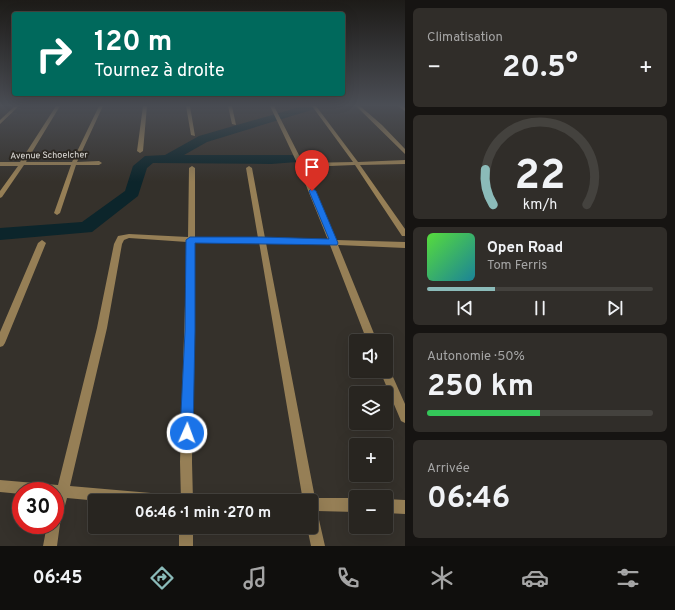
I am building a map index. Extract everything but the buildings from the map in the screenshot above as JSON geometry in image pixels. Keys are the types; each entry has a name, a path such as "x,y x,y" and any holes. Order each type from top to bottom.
{"street":[{"path":"0,196 42,131"},
{"path":"57,213 74,163 89,131"},
{"path":"140,151 142,131"},
{"path":"285,131 302,165 369,334"},
{"path":"333,131 405,234"},
{"path":"385,131 405,152"},
{"path":"302,165 405,162"},
{"name":"Avenue Schoelcher","path":"0,164 99,163"},
{"path":"187,494 186,462 190,331 192,168"},
{"path":"249,168 308,494"},
{"path":"64,483 102,328 118,244 121,238 129,236 190,240 262,240 405,245"},
{"path":"0,343 42,243"},
{"path":"388,378 405,417"},
{"path":"0,486 12,487"},
{"path":"64,491 96,494"},
{"path":"318,504 349,505"},
{"path":"393,506 405,507"},
{"path":"50,546 52,534"},
{"path":"186,534 186,546"},
{"path":"316,534 318,546"}],"waterway":[{"path":"168,159 203,139 228,131"},
{"path":"0,234 86,228 132,193 140,166 150,159 292,159"}],"route":[{"path":"187,433 190,331 190,240 262,240 334,243 312,191"}]}
